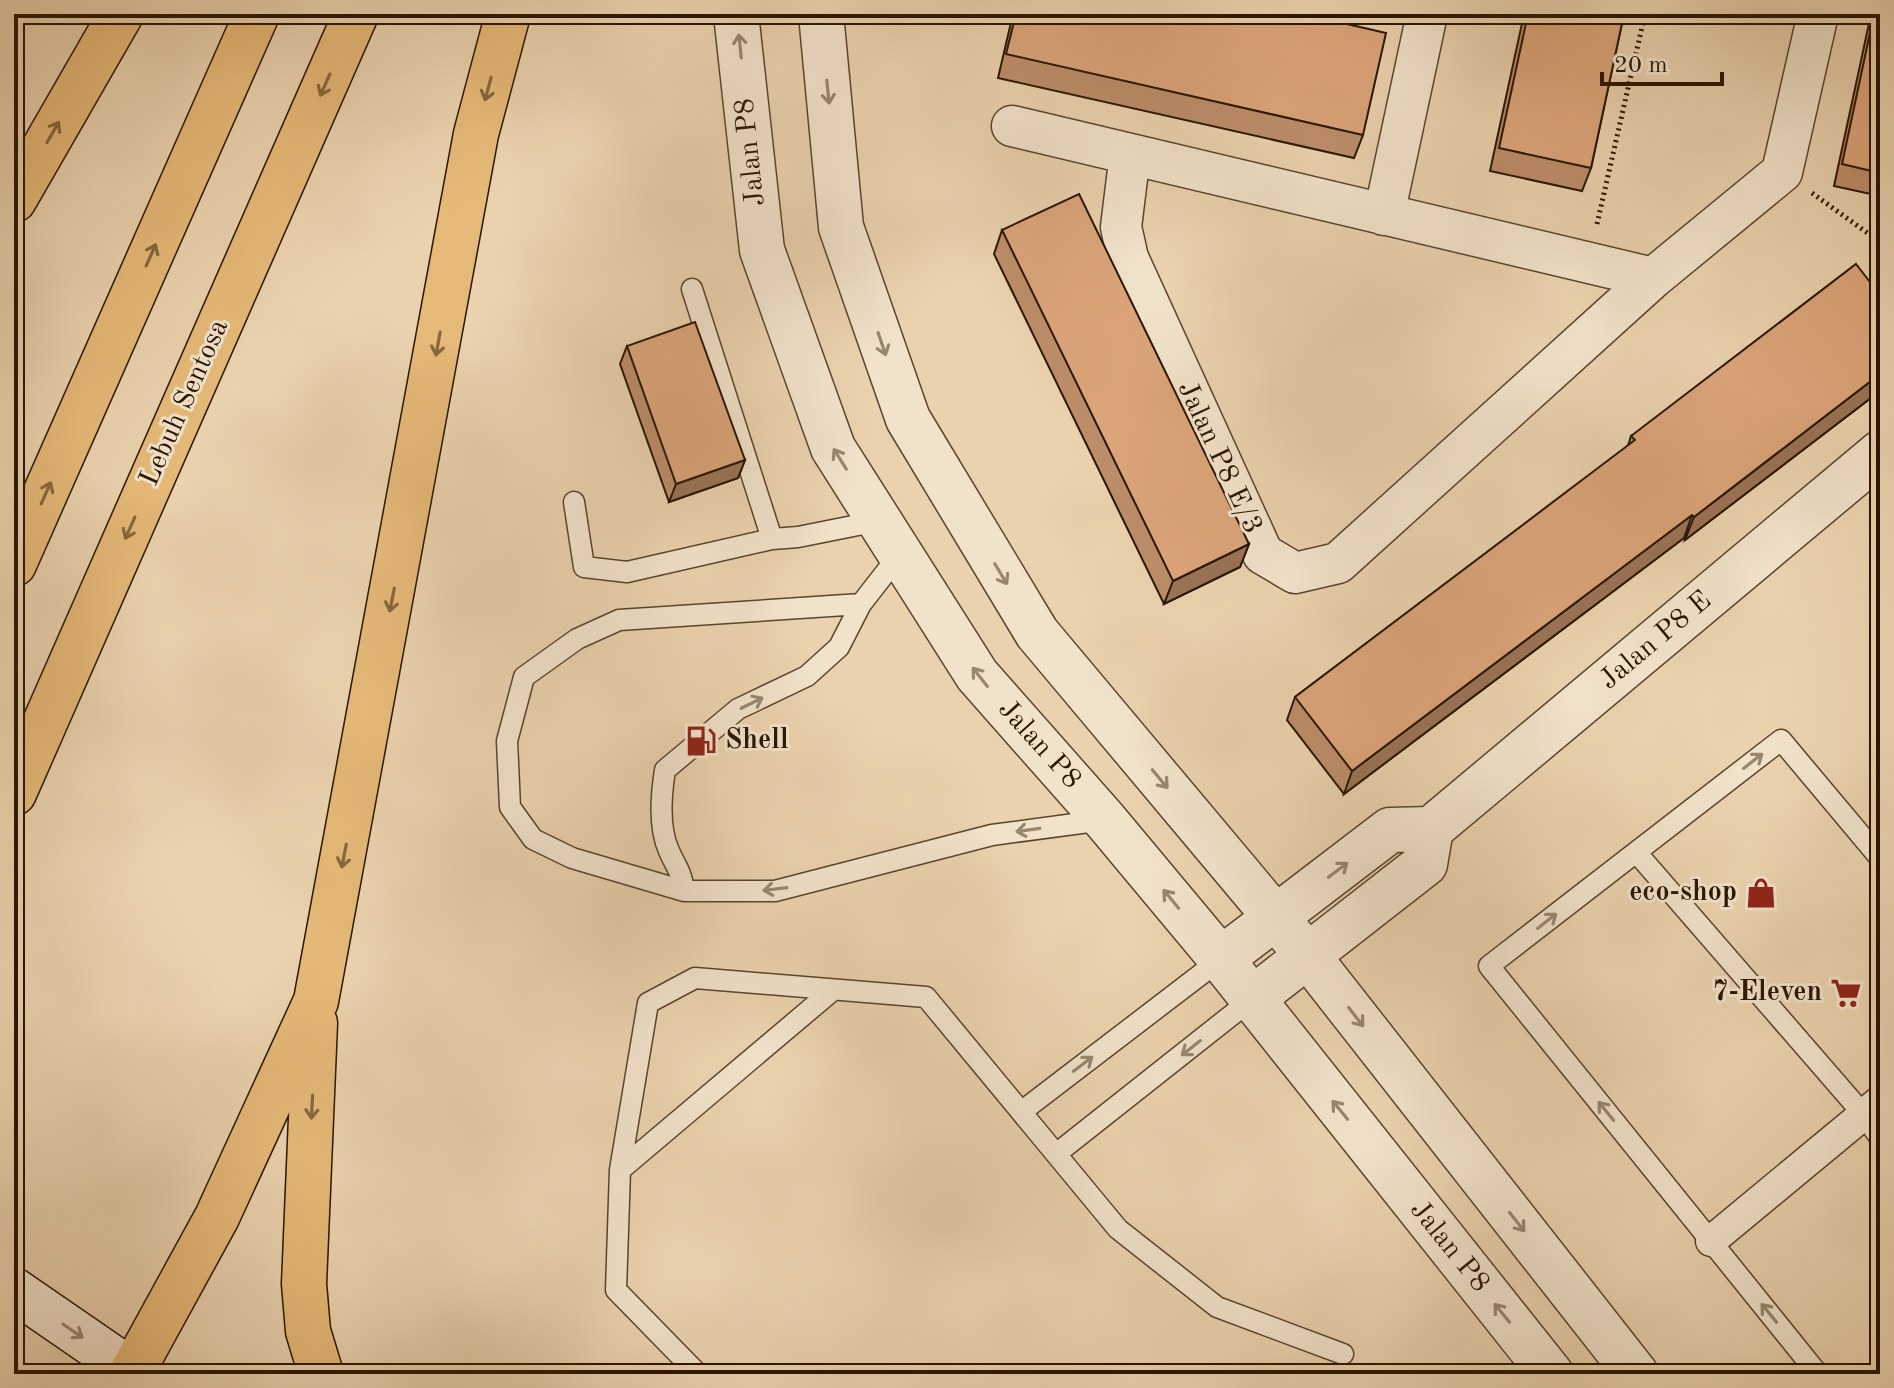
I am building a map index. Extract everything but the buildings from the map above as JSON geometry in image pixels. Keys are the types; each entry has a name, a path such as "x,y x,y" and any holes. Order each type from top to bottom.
{"main road":[{"path":"14,200 121,14"},
{"path":"14,564 257,14"},
{"name":"Lebuh Sentosa","path":"14,793 356,14"},
{"path":"321,1374 308,1331 304,1284 316,1001 476,134 508,14"},
{"path":"133,1373 217,1217 316,1001"}],"street":[{"name":"Jalan P8","path":"736,14 762,250 833,448 977,675 1105,820 1221,959 1551,1374"},
{"path":"821,14 841,227 908,419 1037,633 1308,956 1636,1374"},
{"path":"1384,215 1427,14"},
{"path":"1782,172 1818,14"},
{"path":"1012,126 1653,278"},
{"name":"Jalan P8 E/3","path":"1130,154 1121,227 1128,258 1263,554 1295,573 1338,563 1653,278 1782,172"},
{"name":"Jalan P8 E","path":"1431,829 1880,453"},
{"path":"1221,959 1390,830 1431,829 1425,864 1252,999"},
{"path":"1711,1241 1875,1118"},
{"path":"14,1290 133,1373"}],"lane":[{"path":"692,289 772,539"},
{"path":"574,502 584,567 627,572 772,539 889,538 839,647 807,676 738,709 665,770 660,802 668,849 681,870 684,891"},
{"path":"861,604 619,620 577,639 524,677 507,741 510,807 533,839 572,858 684,891 775,891 992,835 1105,820"},
{"path":"1818,1374 1489,966 1781,740 1880,858"},
{"path":"1636,852 1875,1118"},
{"path":"1021,1112 1221,959"},
{"path":"698,1374 616,1290 620,1170 648,1003 695,978 926,997 1118,1229 1217,1307 1343,1354"},
{"path":"620,1170 833,990"},
{"path":"1056,1154 1252,999"}],"path":[{"path":"1588,263 1645,14"},
{"path":"1782,172 1880,242"}],"place":[{"name":"Shell","path":"701,741"},
{"name":"eco-shop","path":"1761,893"},
{"name":"7-Eleven","path":"1846,993"}]}
